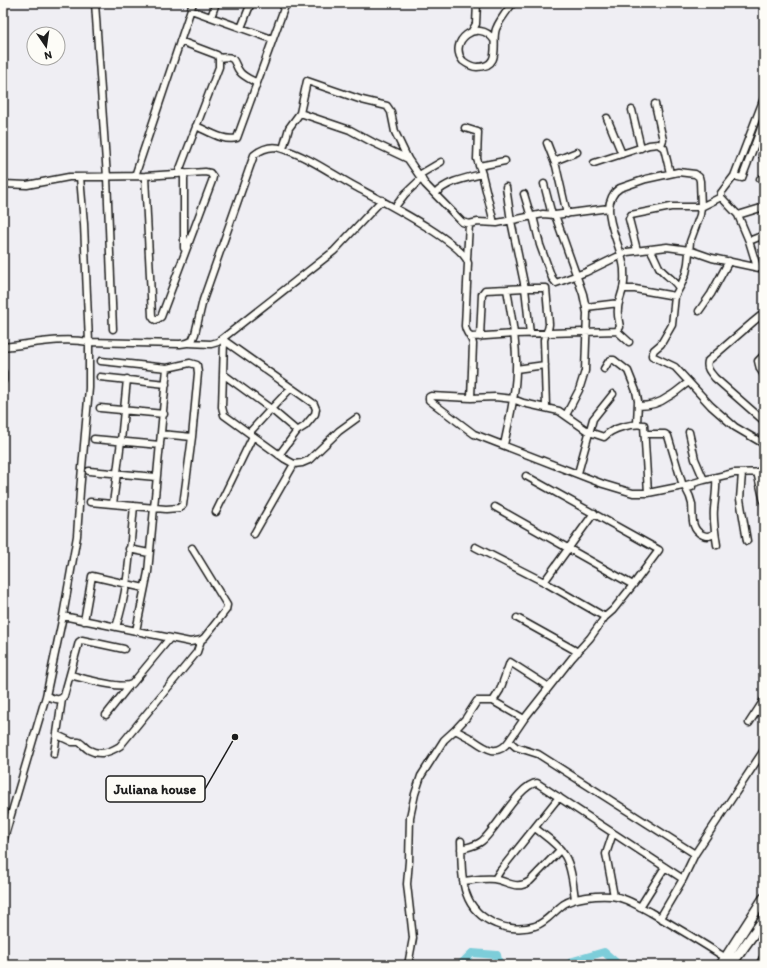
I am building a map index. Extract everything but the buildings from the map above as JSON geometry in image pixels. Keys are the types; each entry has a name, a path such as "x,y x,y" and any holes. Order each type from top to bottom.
{"highway":[{"path":"726,963 764,898"},
{"path":"726,963 764,919"},
{"path":"761,965 764,959"}],"street":[{"path":"95,3 107,177 113,330"},
{"path":"135,176 193,3"},
{"path":"211,17 216,3"},
{"path":"242,28 251,3"},
{"path":"196,126 226,139 232,140 237,138 286,3"},
{"path":"477,3 476,24 472,31 462,38 459,49 461,57 470,66 482,66 492,59 496,48 494,40 496,29 513,3"},
{"path":"191,10 272,39"},
{"path":"472,31 485,32 494,40"},
{"path":"180,41 217,55 219,58 219,67 196,126 181,174 184,251"},
{"path":"219,58 227,56 232,58 241,73 257,82"},
{"path":"283,148 289,128 300,113 307,82 362,100 387,106 391,112 396,132 408,159 435,194 462,222 469,224 478,222 494,223 543,214 567,214 609,208"},
{"path":"721,197 721,193 734,176 764,98"},
{"path":"655,104 663,140 661,145"},
{"path":"632,110 641,148"},
{"path":"300,113 350,130 408,159"},
{"path":"607,118 622,154"},
{"path":"734,176 742,178 764,120"},
{"path":"465,128 478,132 477,155 494,223"},
{"path":"547,143 554,161 567,214"},
{"path":"594,163 649,145 661,145"},
{"path":"661,145 666,153 670,173"},
{"path":"187,343 192,341 195,334 203,300 254,155 260,150 266,148 283,148 395,207 459,250 467,259"},
{"path":"554,161 577,152"},
{"path":"479,166 505,161"},
{"path":"395,207 421,176 441,162"},
{"path":"617,331 620,327 618,312 619,297 623,289 624,268 609,208 614,193 620,188 635,182 670,173 678,172 695,174 699,177 700,181 700,215 691,235 686,272 675,296 672,325 661,344 654,350 652,355 675,367 711,406 735,427 764,444"},
{"path":"3,184 27,185 69,177 210,173 213,177 184,251 161,316 156,320 152,316 145,176"},
{"path":"435,194 453,182 482,174"},
{"path":"3,842 46,696 78,536 80,491 89,388 89,342 84,224 80,177"},
{"path":"544,184 577,275 586,307 587,332 585,371 579,390 566,415"},
{"path":"506,188 511,221 525,288 530,334"},
{"path":"524,194 540,245 554,281 559,282 577,275 621,254 637,250 667,247 689,250 712,258 757,266 764,269"},
{"path":"637,250 629,220 631,215 671,207 701,207 721,197"},
{"path":"721,197 738,215 749,241 757,266"},
{"path":"3,347 63,340 89,342 211,344 223,340 334,251 382,200"},
{"path":"738,215 764,207"},
{"path":"469,224 465,330 471,337 473,344 471,398"},
{"path":"749,241 764,235"},
{"path":"650,249 660,268 679,288"},
{"path":"699,311 711,294 728,261"},
{"path":"480,336 483,291 546,288 549,324 549,328 545,334 546,407"},
{"path":"504,445 513,399 516,369 515,334 507,289"},
{"path":"623,289 635,289 675,296"},
{"path":"586,307 619,304"},
{"path":"764,314 708,361 707,365 709,371 715,378 764,421"},
{"path":"471,337 617,331 629,342"},
{"path":"223,340 224,415 294,464 309,460 339,431 357,418"},
{"path":"223,340 314,404 316,409 315,414 305,426 297,431 279,454"},
{"path":"764,354 758,361 760,369 764,374"},
{"path":"604,369 608,361 614,360 628,371 636,391 638,406 637,424"},
{"path":"90,502 177,509 182,505 192,437 198,372 197,365 190,363 167,368 101,361"},
{"path":"516,369 545,365"},
{"path":"136,631 149,553 164,414 167,368"},
{"path":"3,372 3,381"},
{"path":"223,374 271,409 297,431"},
{"path":"100,377 166,384"},
{"path":"113,504 118,472 127,379"},
{"path":"638,406 646,406 666,399 689,382"},
{"path":"216,512 251,435 271,409 291,388"},
{"path":"578,473 593,418 613,394"},
{"path":"648,493 644,425 637,424 608,433 604,437 589,432 558,411 546,407 523,403 513,399 495,397 471,398 431,396 429,398 429,400 474,434 578,473 603,484 633,493 648,493 683,486 716,477 742,473 764,472"},
{"path":"100,408 164,414"},
{"path":"689,432 695,459 704,480"},
{"path":"161,434 192,437"},
{"path":"645,434 665,434 668,436 683,486"},
{"path":"94,439 160,445"},
{"path":"254,534 294,464"},
{"path":"89,471 118,472 156,477"},
{"path":"757,472 764,502"},
{"path":"742,473 740,499 747,541"},
{"path":"455,730 492,751 498,750 505,746 549,686 590,638 605,617 613,610 659,550 526,476"},
{"path":"716,477 717,488 714,512 717,545"},
{"path":"698,482 694,487 686,489 692,504 694,526 698,532 705,536 715,533"},
{"path":"116,627 125,583 134,506"},
{"path":"495,508 633,585"},
{"path":"544,582 594,513"},
{"path":"475,547 544,582 605,617"},
{"path":"63,616 190,642 201,640 226,610 227,605 192,548"},
{"path":"130,549 149,553"},
{"path":"84,621 92,576 144,588"},
{"path":"517,618 578,652"},
{"path":"106,715 170,638"},
{"path":"54,754 62,698 64,696 79,642 82,640 124,648"},
{"path":"57,735 72,742 79,742 88,750 96,753 112,751 120,746 197,652 201,640"},
{"path":"493,701 500,690 510,662 549,686"},
{"path":"70,675 120,686 129,686"},
{"path":"46,696 59,700 62,698"},
{"path":"408,965 414,938 407,884 410,817 421,776 444,740 470,713 477,700 493,701 524,719"},
{"path":"749,722 764,700"},
{"path":"509,741 516,747 538,754 695,854"},
{"path":"660,918 683,879 695,854 764,750"},
{"path":"461,849 481,842 488,836 522,791 529,784 537,784 613,832 683,879"},
{"path":"495,880 500,871 559,797"},
{"path":"535,828 565,856 569,866 576,899"},
{"path":"613,832 606,854 614,896"},
{"path":"461,841 463,881 467,896 479,914 504,928 529,928 536,926 564,904 576,899 614,896 622,898 680,929 726,963"},
{"path":"463,881 495,880 519,886 525,885 560,850"},
{"path":"640,907 665,866"}],"waterway":[{"path":"567,965 573,961 604,952 619,965"},
{"path":"460,965 472,953 497,955 499,965"}],"place":[{"name":"Juliana house","path":"235,737"}]}
